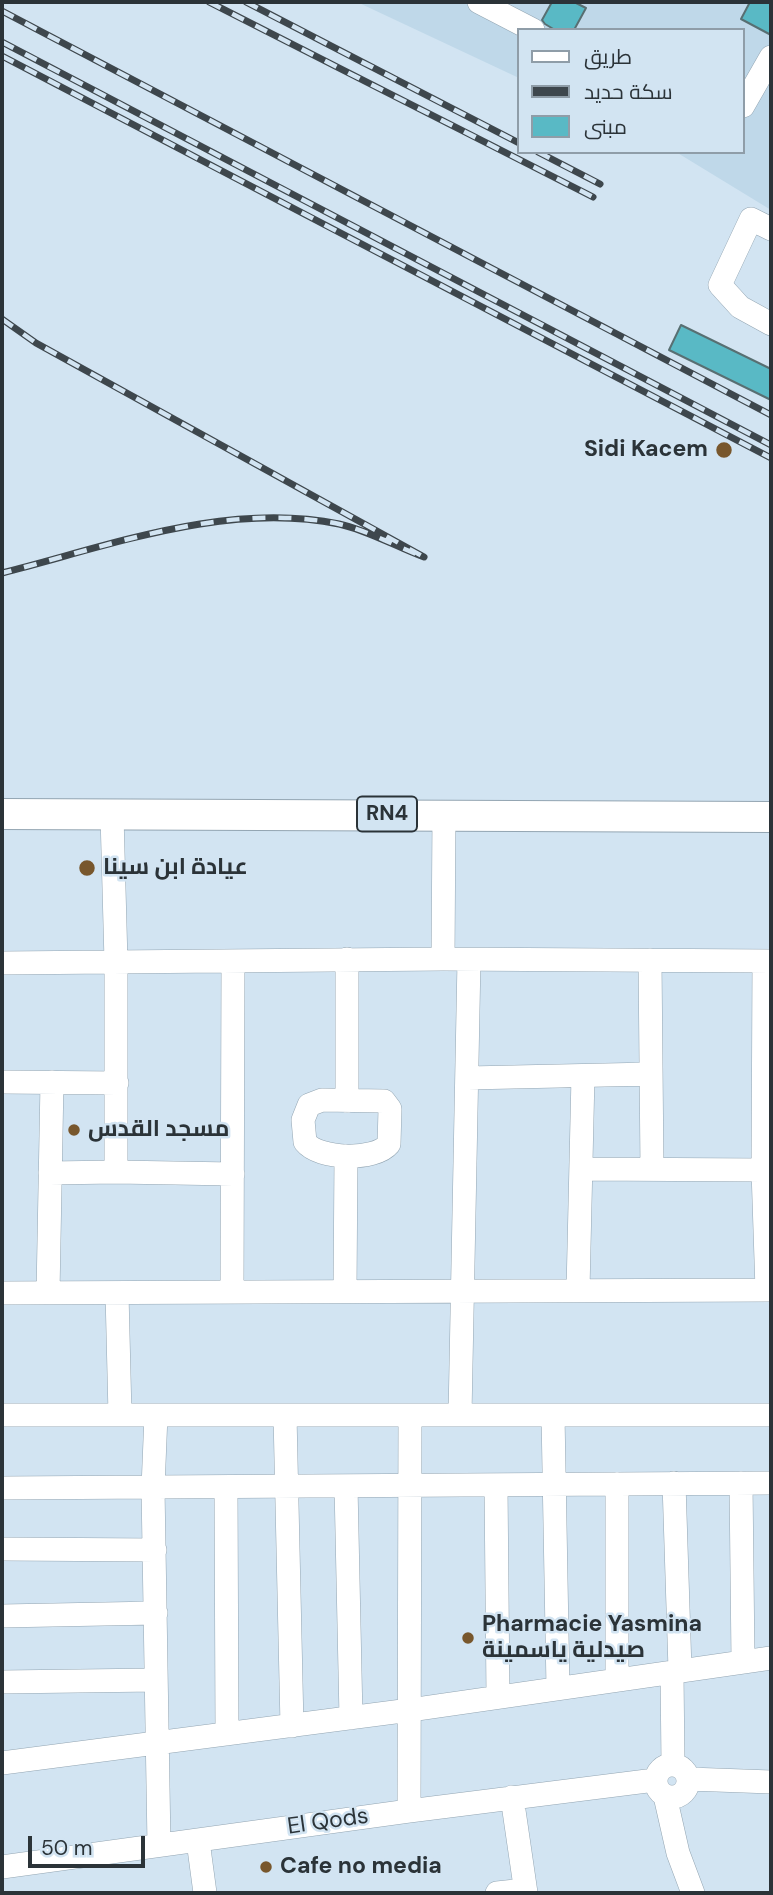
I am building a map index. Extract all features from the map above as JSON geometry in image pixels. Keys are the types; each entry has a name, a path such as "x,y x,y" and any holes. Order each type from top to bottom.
{"main road":[{"name":"RN4","path":"2,814 771,817"}],"street":[{"path":"479,2 529,28"},
{"path":"745,102 771,57"},
{"path":"771,229 751,219 720,285 740,307 771,324"},
{"path":"112,814 116,962 116,1172"},
{"path":"443,959 444,814"},
{"path":"347,959 347,1101"},
{"path":"2,963 347,959 768,961 763,1170 769,1290 232,1290 2,1293"},
{"path":"460,1415 469,960"},
{"path":"650,960 652,1168"},
{"path":"232,1290 233,961"},
{"path":"468,1078 651,1074"},
{"path":"578,1290 583,1076"},
{"path":"2,1082 117,1083"},
{"path":"48,1293 52,1082"},
{"path":"347,1101 385,1101 390,1109 390,1139 381,1152 346,1156 322,1154 309,1148 304,1139 303,1120 307,1108 314,1102 347,1101"},
{"path":"345,1291 346,1156"},
{"path":"581,1169 763,1170"},
{"path":"50,1173 233,1174"},
{"path":"117,1293 120,1415"},
{"path":"2,1415 771,1415"},
{"path":"156,1415 153,1488 159,1845"},
{"path":"285,1415 284,1487 292,1726"},
{"path":"410,1415 410,1811"},
{"path":"553,1415 558,1688"},
{"path":"660,1788 682,1795 676,1671 674,1483"},
{"path":"741,1483 743,1661"},
{"path":"2,1488 771,1483"},
{"path":"617,1484 617,1680"},
{"path":"496,1485 498,1697"},
{"path":"346,1486 351,1718"},
{"path":"226,1487 227,1734"},
{"path":"2,1549 155,1550"},
{"path":"2,1616 156,1613"},
{"path":"2,1763 410,1710 771,1658"},
{"path":"2,1682 156,1680"},
{"path":"681,1772 771,1782"},
{"path":"660,1788 678,1853 693,1893"},
{"name":"El Qods","path":"2,1867 512,1797 660,1788"},
{"path":"496,1893 526,1891 512,1797"},
{"path":"198,1841 205,1893"}],"shaded area":[{"path":"357,2 771,2 771,210 679,154 745,154 745,28 518,28 518,78"}],"building":[{"path":"552,2 574,2 586,8 575,28 552,28 542,20"},
{"path":"750,2 771,2 771,35 741,19"},
{"path":"681,325 771,369 771,400 669,350"}],"railway":[{"path":"209,2 593,197"},
{"path":"246,2 518,142"},
{"path":"2,11 771,415"},
{"path":"2,42 771,445"},
{"path":"2,56 771,458"},
{"path":"542,154 600,184"},
{"path":"2,319 36,343 424,557 371,534 339,524 297,518 254,518 169,530 2,573"}],"place":[{"name":"Sidi Kacem","path":"724,450"},
{"name":"عيادة ابن سينا","path":"87,868"},
{"name":"مسجد القدس","path":"74,1130"},
{"name":"Pharmacie Yasmina صيدلية ياسمينة","path":"468,1638"},
{"name":"Cafe no media","path":"266,1867"}]}
